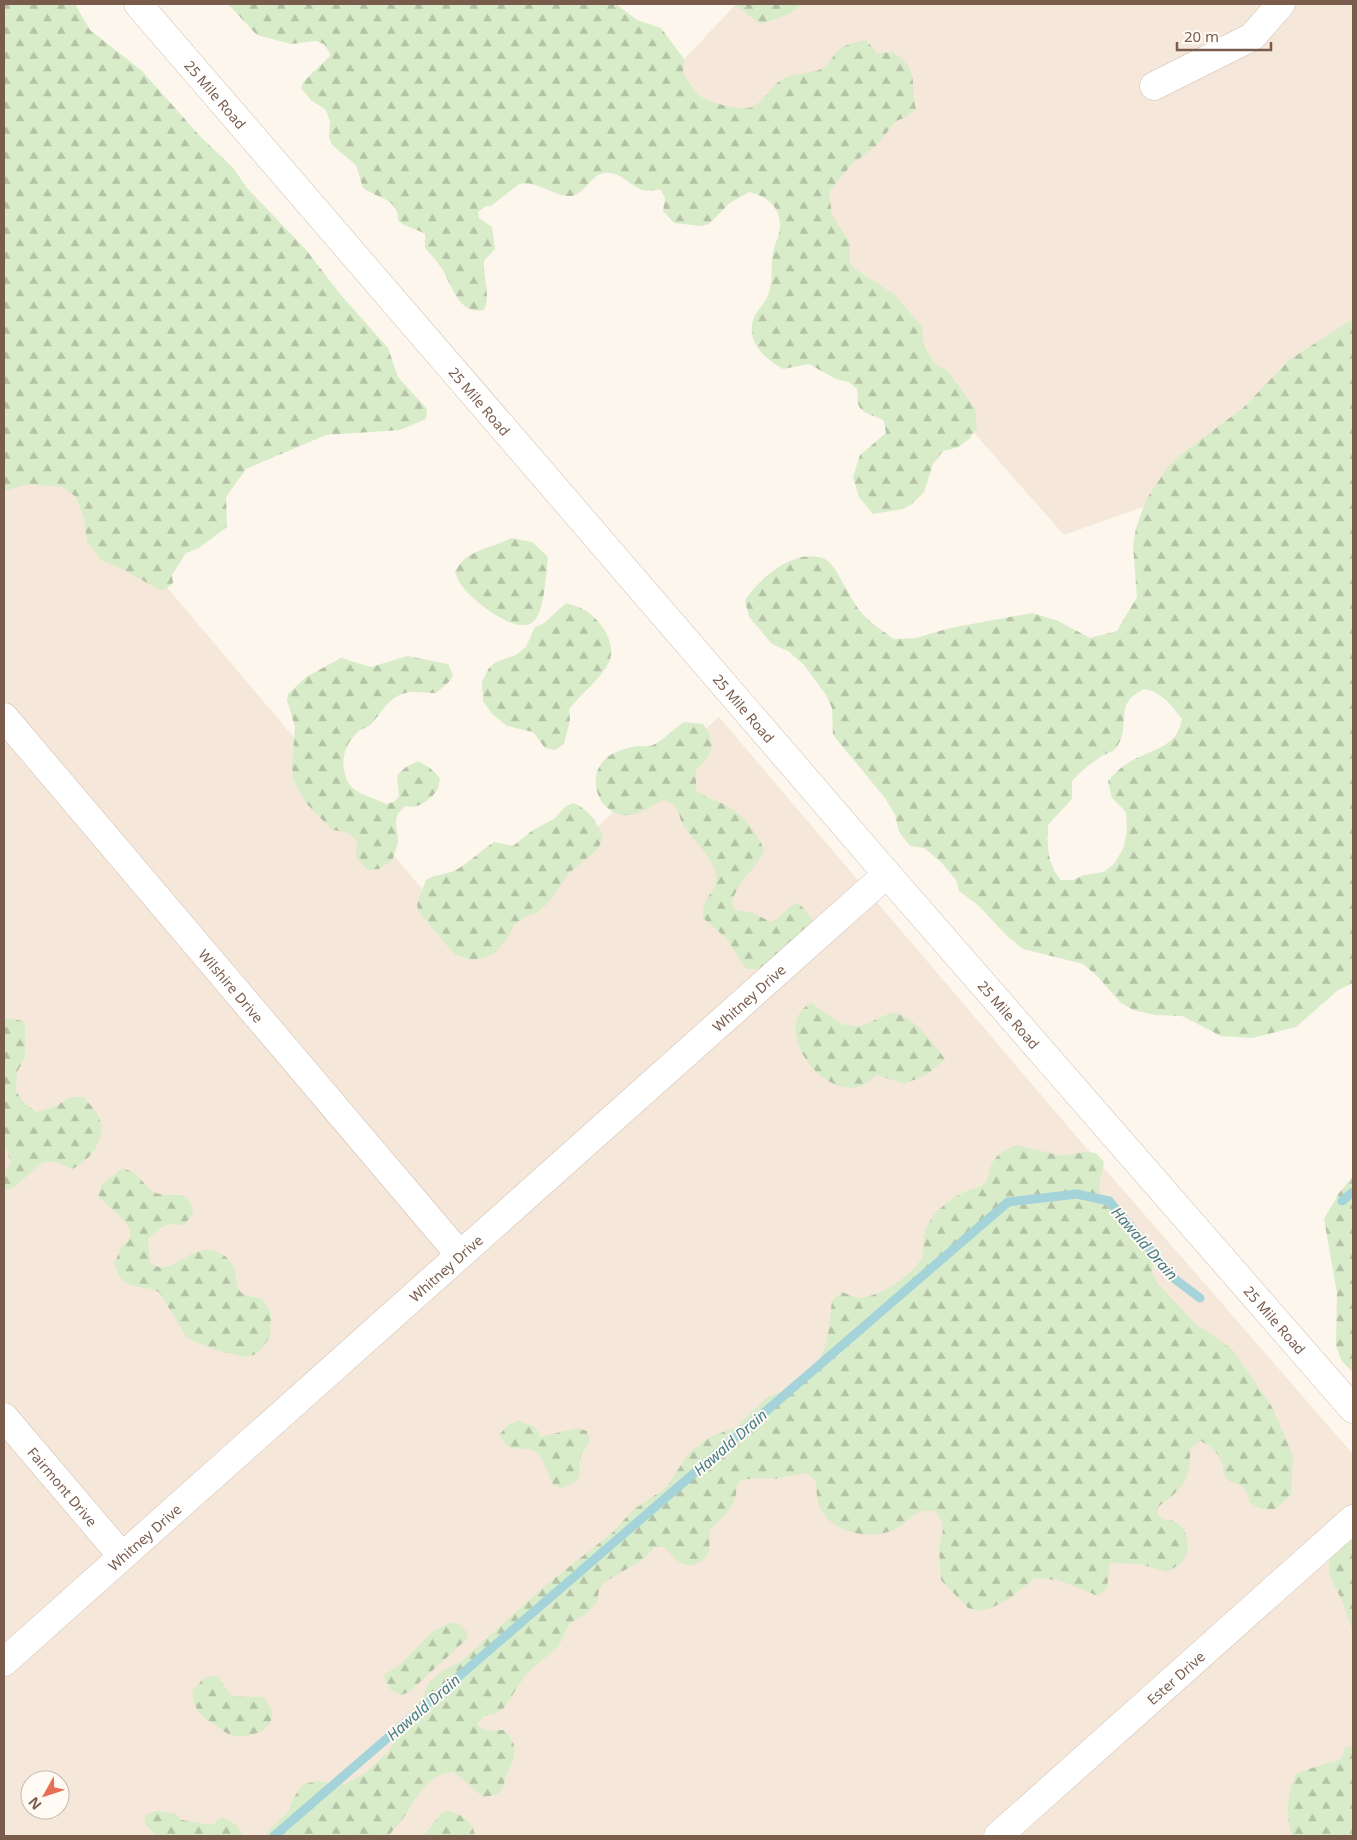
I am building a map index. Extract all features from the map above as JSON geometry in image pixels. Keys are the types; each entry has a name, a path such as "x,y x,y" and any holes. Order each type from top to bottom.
{"street":[{"name":"25 Mile Road","path":"138,4 887,874 1353,1409"},
{"path":"1154,86 1252,37 1281,4"},
{"name":"Wilshire Drive","path":"4,717 460,1255"},
{"name":"Whitney Drive","path":"4,1662 887,874"},
{"name":"Fairmont Drive","path":"4,1416 122,1556"},
{"name":"Ester Drive","path":"998,1836 1353,1520"}],"shaded area":[{"path":"736,4 1353,4 1353,372 1179,494 1064,535 664,81"},
{"path":"4,395 468,943 719,717 1077,1137 1353,1454 1353,1836 4,1836"}],"green space":[{"path":"4,4 75,4 90,30 142,71 199,135 234,169 247,188 307,251 340,294 388,348 398,377 427,409 426,419 400,430 326,435 246,469 226,497 227,527 199,548 186,553 172,575 173,583 166,589 160,590 101,560 87,542 84,518 76,497 63,487 29,484 4,491"},
{"path":"228,4 616,4 637,20 661,28 684,59 683,73 699,95 716,103 740,108 752,107 757,104 783,79 823,68 838,51 847,45 866,40 877,53 893,52 902,59 911,71 916,109 904,118 896,121 877,145 852,164 829,192 832,215 850,243 850,263 855,269 895,295 922,327 924,346 935,364 948,371 975,409 977,427 970,438 959,447 943,451 933,464 924,492 912,504 903,509 873,514 859,497 853,477 860,455 886,433 884,421 867,414 861,409 858,404 857,389 849,382 836,379 809,364 783,369 761,352 753,339 753,321 770,289 772,260 779,235 780,221 772,204 762,197 749,192 730,203 709,224 701,226 674,223 663,211 665,198 661,190 642,190 615,174 605,173 599,175 578,194 573,196 561,195 531,184 519,184 491,206 486,206 478,212 479,218 492,227 495,249 484,261 487,298 484,310 467,308 456,296 440,266 425,248 425,234 401,223 391,203 363,188 356,165 332,145 329,137 330,121 326,110 311,100 301,88 303,82 331,55 324,44 316,41 291,44 257,35"},
{"path":"734,4 802,4 789,14 761,24"},
{"path":"1353,319 1353,983 1338,990 1296,1027 1252,1038 1221,1036 1182,1016 1155,1015 1133,1010 1120,1002 1097,976 1083,964 1023,949 1006,935 979,906 959,891 956,880 941,862 924,848 910,846 899,832 895,815 885,798 833,735 832,708 826,695 804,665 788,651 772,644 749,617 745,600 769,574 779,567 802,557 814,556 825,559 830,563 861,612 894,639 916,638 950,628 1032,613 1058,621 1090,638 1117,631 1137,597 1133,546 1136,528 1146,500 1167,468 1179,456 1243,408 1289,360","holes":["1145,689 1166,700 1182,719 1179,730 1167,743 1125,765 1108,781 1112,798 1126,812 1127,829 1124,847 1114,864 1104,872 1084,875 1073,880 1061,880 1050,861 1048,825 1072,799 1072,781 1090,764 1116,748 1121,740 1125,708 1129,701"]},
{"path":"511,538 532,542 548,557 541,608 534,621 527,625 517,625 507,621 485,608 462,586 455,572 460,564 472,554"},
{"path":"566,603 579,607 600,623 609,638 611,654 609,662 601,675 569,709 570,720 564,744 555,750 545,748 533,732 507,726 492,714 483,701 482,682 489,668 496,662 516,655 526,647 535,627 543,624"},
{"path":"407,656 448,664 453,675 450,681 436,693 406,693 397,696 389,702 372,723 359,731 348,744 343,765 344,772 353,788 386,804 394,802 399,796 397,775 406,767 418,761 430,768 440,778 438,789 423,803 414,807 406,806 402,809 396,820 398,843 392,861 379,869 367,870 356,857 357,840 346,832 332,830 307,804 293,780 292,765 295,727 287,700 288,694 306,677 341,658 371,667"},
{"path":"684,722 703,724 712,743 712,748 707,758 696,769 696,790 739,814 754,831 764,850 735,894 732,903 735,910 751,912 771,922 791,906 799,903 816,924 763,969 746,969 727,939 703,918 705,902 716,882 714,867 682,823 674,805 664,800 635,814 619,814 610,810 602,802 598,793 597,773 601,764 609,756 630,747 653,745"},
{"path":"574,803 588,813 598,826 603,837 598,849 569,873 547,904 537,913 525,917 514,925 508,937 495,953 473,960 455,955 418,911 417,903 426,880 456,870 494,842 513,846 533,830 554,819 566,806"},
{"path":"811,1003 841,1024 859,1027 893,1012 902,1015 922,1031 945,1059 928,1074 904,1084 877,1075 861,1086 846,1087 830,1082 817,1072 805,1058 798,1043 795,1028 799,1014"},
{"path":"4,1017 22,1021 25,1025 25,1058 17,1072 16,1091 24,1103 36,1112 54,1107 71,1097 83,1097 98,1116 101,1131 94,1151 78,1166 72,1169 56,1162 43,1162 12,1189 4,1190 4,1172 11,1163 4,1142"},
{"path":"1017,1145 1062,1156 1084,1152 1096,1153 1104,1162 1099,1186 1102,1201 1116,1215 1123,1217 1144,1234 1155,1252 1152,1273 1157,1283 1196,1324 1232,1349 1272,1407 1293,1456 1291,1495 1274,1510 1259,1508 1250,1503 1245,1489 1228,1480 1217,1454 1201,1441 1190,1449 1189,1469 1183,1483 1174,1495 1158,1507 1158,1515 1164,1520 1171,1520 1185,1531 1188,1544 1185,1557 1180,1564 1167,1572 1140,1564 1110,1563 1107,1588 1098,1596 1058,1580 1035,1578 1009,1599 991,1608 979,1611 968,1608 941,1580 939,1548 943,1530 942,1522 935,1511 922,1511 891,1531 871,1535 861,1534 841,1528 825,1516 817,1497 815,1480 806,1473 774,1479 756,1478 742,1480 737,1484 732,1506 710,1530 709,1550 704,1559 692,1565 682,1564 664,1547 655,1547 642,1560 603,1583 599,1590 597,1602 587,1613 569,1624 559,1646 526,1674 504,1708 493,1715 486,1715 477,1723 485,1730 503,1730 512,1739 514,1744 513,1760 500,1792 483,1797 454,1772 436,1777 430,1782 419,1794 389,1836 266,1836 269,1830 288,1812 293,1799 302,1785 316,1781 345,1784 365,1773 388,1752 405,1720 420,1702 430,1681 444,1670 460,1662 546,1585 612,1533 633,1510 667,1487 688,1454 708,1438 736,1427 766,1398 787,1389 815,1367 824,1350 832,1301 842,1292 860,1298 876,1294 904,1277 922,1257 926,1228 936,1213 959,1194 983,1185 988,1179 990,1168 995,1158 1005,1150"},
{"path":"123,1168 138,1177 154,1192 184,1196 191,1205 193,1214 184,1225 170,1224 161,1228 148,1239 150,1263 158,1267 166,1267 197,1252 206,1250 224,1255 233,1267 239,1290 245,1295 262,1299 271,1313 270,1337 259,1352 244,1357 216,1350 187,1338 159,1292 131,1285 121,1279 114,1263 123,1245 129,1240 129,1227 98,1194 102,1184"},
{"path":"1353,1176 1353,1373 1341,1360 1336,1345 1337,1293 1324,1219 1339,1193"},
{"path":"519,1421 535,1427 541,1437 577,1428 587,1431 590,1442 581,1456 580,1475 576,1481 562,1488 553,1485 542,1459 533,1450 513,1448 505,1444 500,1434 510,1423"},
{"path":"1353,1537 1353,1634 1343,1603 1329,1574 1330,1557"},
{"path":"452,1622 460,1625 467,1632 467,1639 409,1692 401,1695 391,1690 383,1676 403,1662 433,1631"},
{"path":"218,1677 232,1696 263,1697 270,1706 272,1714 271,1721 267,1727 252,1735 234,1736 226,1733 205,1718 196,1707 192,1691 204,1678"},
{"path":"1353,1746 1353,1836 1292,1836 1288,1820 1288,1804 1296,1774 1335,1762 1342,1757 1345,1747"},
{"path":"157,1811 174,1813 182,1820 212,1825 222,1817 237,1826 242,1836 156,1836 144,1822 146,1815"},
{"path":"446,1811 456,1814 469,1822 475,1836 423,1836 441,1814"}],"waterway":[{"name":"Hawald Drain","path":"1342,1201 1353,1192"},
{"name":"Hawald Drain","path":"274,1836 1008,1202 1077,1194 1109,1201 1176,1280 1200,1298"}]}
